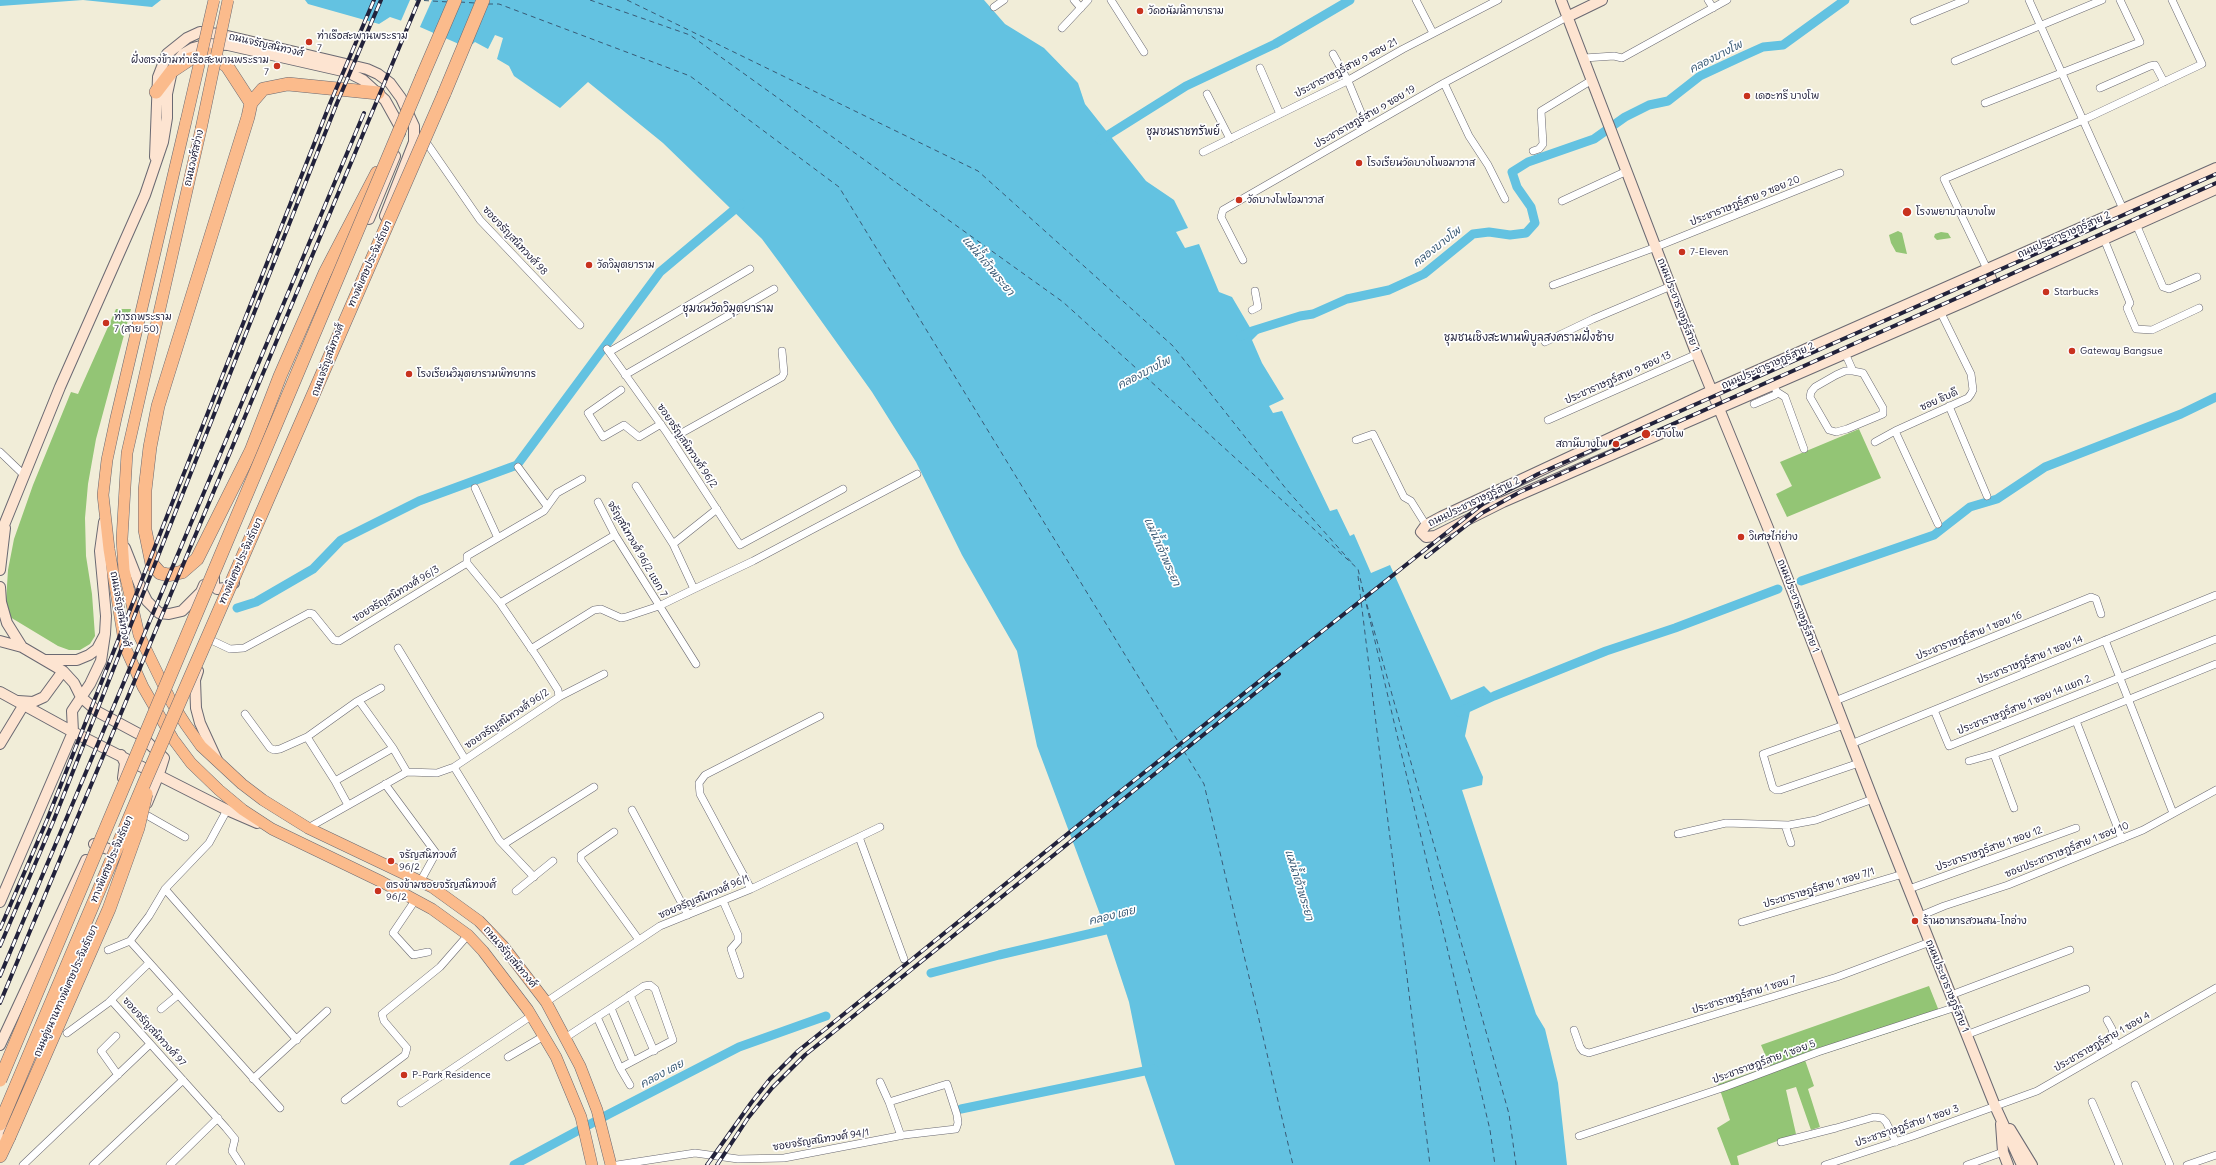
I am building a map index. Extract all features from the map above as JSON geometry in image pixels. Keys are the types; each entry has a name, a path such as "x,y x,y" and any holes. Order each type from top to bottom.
{"highway":[{"name":"ทางพิเศษประจิมรัถยา","path":"0,1080 455,0"},
{"name":"ทางพิเศษประจิมรัถยา","path":"0,1124 146,779 435,115 483,0"},
{"path":"156,92 172,71 190,59 209,54 227,66 251,103"},
{"path":"378,93 288,84 263,89 251,103 248,117 158,406 150,446 145,490 145,530 152,564 160,573 168,575 182,572 197,559 251,451 280,376 325,273 372,181 389,156"},
{"path":"0,1156 4,1139 109,909 138,828 146,793 146,779"}],"main road":[{"name":"ถนนวงศ์สว่าง","path":"141,314 214,0"},
{"name":"ถนนวงศ์สว่าง","path":"159,316 228,0"},
{"name":"ถนนประชาราษฎร์สาย 1","path":"1561,0 1718,408 1768,528 1966,1035 2001,1121 2022,1165"},
{"path":"1567,17 1602,0"},
{"name":"ถนนจรัญสนิทวงศ์","path":"154,163 156,92 158,77 167,54 187,38 200,32 212,33 313,56 378,74 390,83 402,98 414,126 414,142 329,352 312,406 235,583 195,680 195,693 200,723 219,763"},
{"name":"ถนนจรัญสนิทวงศ์","path":"0,535 24,475 145,195 154,163 163,142 167,118 167,94 172,71 183,54 193,48 208,44 228,45 347,72 363,80 389,105 400,127 400,140 394,160 314,339 285,396 216,561 201,592 182,611 169,614 159,613 147,601 142,591 122,539"},
{"name":"ถนนประชาราษฎร์สาย 2","path":"2216,168 1712,391 1426,524 1422,528 1423,535 1430,538 1435,536 1503,502 1718,408 1775,388 1845,353 2216,189"},
{"path":"1987,269 1995,288"},
{"name":"ถนนจรัญสนิทวงศ์","path":"141,314 107,460 103,494 104,518 125,647 143,687 173,739 191,763 243,810 272,830"},
{"name":"ถนนจรัญสนิทวงศ์","path":"159,316 127,454 122,539 125,576 139,635 172,703 201,746 263,800 308,828 420,882 456,903 479,921 503,946 546,1002 580,1066 597,1110 611,1165"},
{"path":"0,902 73,732 72,711 90,684 101,661 106,616 100,551 104,518"},
{"name":"ถนนจรัญสนิทวงศ์","path":"0,570 6,522"},
{"path":"216,561 214,585 217,589 225,588 235,583"},
{"path":"0,587 1,602 7,623 22,647"},
{"path":"41,659 61,661 83,657 97,649 105,634"},
{"path":"0,641 22,647 62,671 74,683 81,697 98,712 127,726 153,746 164,758 160,774"},
{"path":"0,744 19,703 34,702 44,697 62,671"},
{"name":"ถนนจรัญสนิทวงศ์","path":"0,692 73,732 160,774 227,810 416,899 468,935 500,971 544,1036 565,1076 581,1117 586,1135 591,1165"},
{"path":"0,1045 94,844 124,776 125,763 121,755"},
{"name":"ถนนคู่ขนานทางพิเศษประจิมรัถยา","path":"4,1139 160,774"},
{"path":"152,791 163,784 176,783"},
{"path":"94,844 126,856"},
{"path":"2001,1121 2003,1152 2008,1165"},
{"path":"2001,1121 2019,1141 2032,1165"}],"street":[{"path":"994,7 1004,0"},
{"path":"1074,0 1081,8"},
{"path":"1062,28 1088,0"},
{"path":"1111,0 1144,52"},
{"path":"1416,0 1433,33"},
{"name":"ประชาราษฎร์สาย ๑ ซอย 21","path":"1203,152 1348,81 1433,33 1498,0"},
{"path":"1708,0 1712,8"},
{"path":"1584,58 1614,56 1622,58 1727,0"},
{"path":"1914,21 1965,0"},
{"path":"2029,0 2123,209"},
{"path":"1955,61 2102,0"},
{"path":"1985,104 2140,42 2120,0"},
{"path":"1987,269 1944,179 2083,120 2202,64 2172,0"},
{"name":"ประชาราษฎร์สาย ๑ ซอย 19","path":"1243,260 1221,217 1223,210 1444,83 1567,17"},
{"path":"1333,54 1348,81 1367,127"},
{"path":"2100,88 2155,65 2164,82"},
{"path":"1260,68 1280,114"},
{"path":"1533,151 1539,149 1543,144 1542,111 1592,80"},
{"path":"1444,83 1469,136 1488,166 1505,199"},
{"path":"1207,94 1230,139"},
{"name":"ซอยจรัญสนิทวงศ์ 98","path":"414,126 480,220 580,325"},
{"path":"1562,201 1627,171"},
{"name":"ประชาราษฎร์สาย ๑ ซอย 20","path":"1553,285 1656,247 1840,173"},
{"path":"2136,224 2163,287 2169,289 2197,277"},
{"path":"2104,239 2130,303 2127,308 2136,329 2152,330 2200,308"},
{"name":"ซอยจรัญสนิทวงศ์ 96/2","path":"750,269 608,350 671,439 740,545 843,489"},
{"path":"1545,342 1593,319 1671,286"},
{"path":"625,375 774,288"},
{"path":"1252,310 1258,307 1255,291"},
{"name":"ซอย ธิบดี","path":"1875,442 1895,431 1968,398 1973,390 1973,381 1940,311"},
{"path":"671,439 782,377 784,373 782,352"},
{"path":"1845,353 1853,371"},
{"name":"ประชาราษฎร์สาย ๑ ซอย 13","path":"1548,420 1697,354"},
{"path":"1845,371 1853,371 1863,373 1883,408 1883,414 1847,429 1836,432 1829,430 1810,397 1811,392 1815,387 1836,375 1845,371"},
{"path":"1754,404 1775,388 1785,397 1804,449"},
{"path":"621,390 588,413 603,437 624,425 639,437 660,424"},
{"path":"1949,406 1987,496"},
{"path":"1895,431 1938,524"},
{"path":"1356,440 1373,434 1404,497 1411,500 1426,524"},
{"path":"0,452 24,475"},
{"path":"518,468 547,506"},
{"path":"531,649 594,610 601,609 621,618 659,606 753,561 917,474"},
{"name":"ซอยจรัญสนิทวงศ์ 96/3","path":"211,640 230,649 244,648 309,613 313,614 334,640 339,641 467,563 467,556 497,536 544,511 557,493 582,479"},
{"path":"636,486 673,544 694,589"},
{"path":"475,488 497,536"},
{"name":"จรัญสนิทวงศ์ 96/2 แยก 7","path":"598,502 615,535 696,664"},
{"path":"673,544 717,509"},
{"path":"500,603 615,535"},
{"name":"ซอยจรัญสนิทวงศ์ 96/2","path":"406,772 437,773 454,767 559,697 558,690 500,603 467,563"},
{"name":"ประชาราษฎร์สาย 1 ซอย 14","path":"1852,744 2216,595"},
{"name":"ประชาราษฎร์สาย 1 ซอย 16","path":"1835,701 2091,597 2096,599 2102,614"},
{"path":"2119,678 2216,639"},
{"path":"2105,640 2173,813"},
{"path":"398,648 465,759"},
{"path":"1969,761 1994,754 2128,701 2216,664"},
{"path":"559,697 604,674"},
{"name":"ประชาราษฎร์สาย 1 ซอย 14 แยก 2","path":"1934,710 1949,746 2119,678"},
{"path":"245,714 270,748 274,750 307,737 381,688"},
{"path":"308,828 406,772 393,748 360,702"},
{"path":"751,889 700,794 699,783 701,779 711,772 820,716"},
{"path":"2076,721 2122,839"},
{"path":"1844,725 1763,754 1773,788 1780,790 1859,763"},
{"path":"307,737 335,781 348,805"},
{"path":"335,781 393,748"},
{"path":"1994,754 2014,808"},
{"path":"454,767 499,840 534,877"},
{"path":"385,784 436,853 420,882"},
{"path":"504,844 594,787"},
{"name":"ซอยประชาราษฎร์สาย 1 ซอย 10","path":"1920,916 1944,906 2008,886 2122,839 2216,790"},
{"path":"1678,834 1726,823 1785,825 1816,820 1873,799"},
{"path":"108,950 130,941 149,916 165,888 209,843 227,810"},
{"path":"632,810 688,915"},
{"path":"143,813 185,837"},
{"path":"1785,825 1791,842"},
{"name":"ซอยจรัญสนิทวงศ์ 96/1","path":"546,1002 660,926 751,889 880,827"},
{"name":"ประชาราษฎร์สาย 1 ซอย 12","path":"1909,889 2076,828"},
{"path":"614,832 581,855 581,860 639,940"},
{"path":"859,837 904,959"},
{"path":"516,891 553,861"},
{"name":"ประชาราษฎร์สาย 1 ซอย 7/1","path":"1742,922 1903,874"},
{"path":"165,888 297,1040"},
{"path":"416,899 393,933 413,955 428,952"},
{"path":"722,901 738,935 738,941 731,949 740,975"},
{"path":"345,1100 405,1055 407,1048 384,1021 382,1014 440,967 468,935"},
{"path":"130,941 280,1108"},
{"name":"ประชาราษฎร์สาย 1 ซอย 7","path":"1574,1030 1580,1048 1589,1053 1837,977 1930,942"},
{"path":"1951,995 2070,950"},
{"name":"ซอยจรัญสนิทวงศ์ 97","path":"149,963 111,1000 218,1118 235,1139 232,1151 241,1165"},
{"path":"565,1038 644,986 650,985 656,989 672,1040 620,1068"},
{"name":"ประชาราษฎร์สาย 1 ซอย 4","path":"1995,1106 2037,1091 2216,988"},
{"path":"1966,1035 2086,989"},
{"path":"161,1009 178,995"},
{"path":"630,995 654,1051"},
{"path":"68,1033 111,1000"},
{"name":"ประชาราษฎร์สาย 1 ซอย 5","path":"1579,1136 1725,1088 1818,1052 1956,1007"},
{"path":"611,1008 633,1061"},
{"path":"253,1079 327,1011"},
{"path":"401,1103 531,1016"},
{"path":"597,1017 620,1068 630,1086"},
{"path":"2107,1020 2112,1029 2117,1046"},
{"path":"116,1036 101,1051 118,1075"},
{"path":"508,1057 544,1036"},
{"path":"23,1165 150,1044"},
{"path":"92,1165 183,1080"},
{"path":"880,1082 901,1136"},
{"name":"ซอยจรัญสนิทวงศ์ 94/1","path":"617,1165 695,1153 738,1159 784,1158 901,1136 956,1129 958,1123 957,1115 946,1084 889,1102"},
{"path":"2134,1085 2170,1165"},
{"path":"2092,1102 2119,1165"},
{"name":"ประชาราษฎร์สาย 1 ซอย 3","path":"1825,1165 1896,1142 1995,1106"},
{"path":"1781,1142 1874,1117 1882,1118 1886,1122 1896,1142"},
{"path":"170,1165 218,1118"},
{"path":"1967,1165 2003,1152"},
{"path":"2187,1165 2216,1155"}],"green space":[{"path":"1898,231 1902,233 1907,254 1896,252 1891,243 1889,235"},
{"path":"1941,232 1948,233 1951,238 1937,240 1934,237 1935,234"},
{"path":"116,309 131,309 96,439 88,484 85,518 86,556 92,594 95,636 90,644 80,650 69,650 58,646 10,617 6,602 8,570 14,539 33,485 71,392 78,394"},
{"path":"1859,429 1881,478 1787,517 1776,494 1792,486 1780,462"},
{"path":"1929,986 1941,1016 1805,1060 1814,1086 1808,1089 1820,1127 1811,1130 1796,1087 1786,1090 1796,1134 1737,1156 1739,1165 1731,1165 1717,1128 1730,1120 1718,1084 1770,1066 1761,1045"}],"water":[{"path":"0,0 83,0 0,6"},
{"path":"83,0 161,0 152,7"},
{"name":"แม่น้ำเจ้าพระยา","path":"305,0 984,0 1005,24 1044,48 1078,83 1085,104 1146,181 1174,200 1188,228 1176,232 1185,248 1199,244 1219,292 1232,297 1252,331 1260,332 1252,340 1262,363 1284,399 1269,406 1273,413 1282,411 1330,511 1337,509 1350,536 1354,534 1371,573 1390,565 1451,700 1484,686 1494,696 1487,696 1471,706 1465,736 1483,777 1482,785 1462,790 1536,1014 1545,1029 1558,1083 1567,1165 1175,1165 1143,1071 1129,1002 1101,917 1037,746 1017,651 962,555 916,462 872,392 762,239 663,143 588,82 560,108 514,76 509,66 497,59 503,38 495,35 488,49 475,42 468,48 420,27 390,17 379,24 308,4"}],"pier":[{"path":"410,0 432,0 419,29 400,23"}],"waterway":[{"path":"1100,140 1186,86 1275,44 1350,0"},
{"name":"คลองบางโพ","path":"1241,336 1252,331 1300,316 1313,314 1347,299 1389,290 1424,274 1473,234 1489,232 1510,235 1526,233 1535,223 1531,207 1517,187 1512,172 1528,162 1594,139 1625,117 1649,105 1668,101 1700,76 1763,47 1783,45 1845,0"},
{"path":"237,608 256,602 313,569 341,540 419,501 517,465 660,272 741,204"},
{"path":"1801,581 1934,535 1970,507 1997,499 2045,467 2181,414 2216,397"},
{"path":"1459,712 1494,696 1606,651 1675,628 1778,589"},
{"name":"คลอง เตย","path":"931,973 999,955 1114,928"},
{"name":"คลอง เตย","path":"514,1165 739,1047 826,1016"},
{"path":"961,1109 1154,1069"}],"ferry route":[{"path":"415,0 449,2"},
{"path":"590,0 690,35 1063,302 1358,569 1490,1130 1495,1165"},
{"path":"627,0 978,171 1173,346 1287,490 1353,564"},
{"path":"460,2 475,3"},
{"path":"488,4 499,4 690,76 839,187 1204,784 1293,1165"},
{"path":"1358,576 1430,1165"},
{"path":"1362,587 1509,1114 1516,1165"}],"railway":[{"path":"0,929 47,820 331,101 374,0"},
{"path":"0,946 53,822 337,103 381,0"},
{"path":"0,1003 419,0"},
{"path":"0,976 364,113"},
{"path":"707,1165 770,1079 798,1051 1112,798 1484,503 1538,474 2216,174"},
{"path":"1426,557 1482,513 1520,492 2216,183"},
{"path":"717,1165 748,1118 772,1088 805,1055 1279,674"}],"place":[{"name":"วัดอนัมนิกายาราม","path":"1140,11"},
{"name":"ท่าเรือสะพานพระราม 7","path":"309,42"},
{"name":"ฝั่งตรงข้ามท่าเรือสะพานพระราม 7","path":"277,66"},
{"name":"เดอะทรี บางโพ","path":"1747,96"},
{"name":"โรงเรียนวัดบางโพอมาวาส","path":"1359,163"},
{"name":"วัดบางโพโอมาวาส","path":"1239,200"},
{"name":"โรงพยาบาลบางโพ","path":"1907,212"},
{"name":"7-Eleven","path":"1682,252"},
{"name":"วัดวิมุตยาราม","path":"589,265"},
{"name":"Starbucks","path":"2046,292"},
{"name":"ท่ารถพระราม 7 (สาย 50)","path":"106,323"},
{"name":"Gateway Bangsue","path":"2072,351"},
{"name":"โรงเรียนวิมุตยารามพิทยากร","path":"409,374"},
{"name":"บางโพ","path":"1646,434"},
{"name":"สถานีบางโพ","path":"1616,444"},
{"name":"วิเศษไก่ย่าง","path":"1741,537"},
{"name":"จรัญสนิทวงศ์ 96/2","path":"391,861"},
{"name":"ตรงข้ามซอยจรัญสนิทวงศ์ 96/2","path":"378,891"},
{"name":"ร้านอาหารสวนสน-โกอ่าง","path":"1915,921"},
{"name":"P-Park Residence","path":"404,1075"}],"district":[{"name":"ชุมชนราชทรัพย์","path":"1183,132"},
{"name":"ชุมชนวัดวิมุตยาราม","path":"728,309"},
{"name":"ชุมชนเชิงสะพานพิบูลสงครามฝั่งซ้าย","path":"1529,338"}]}
